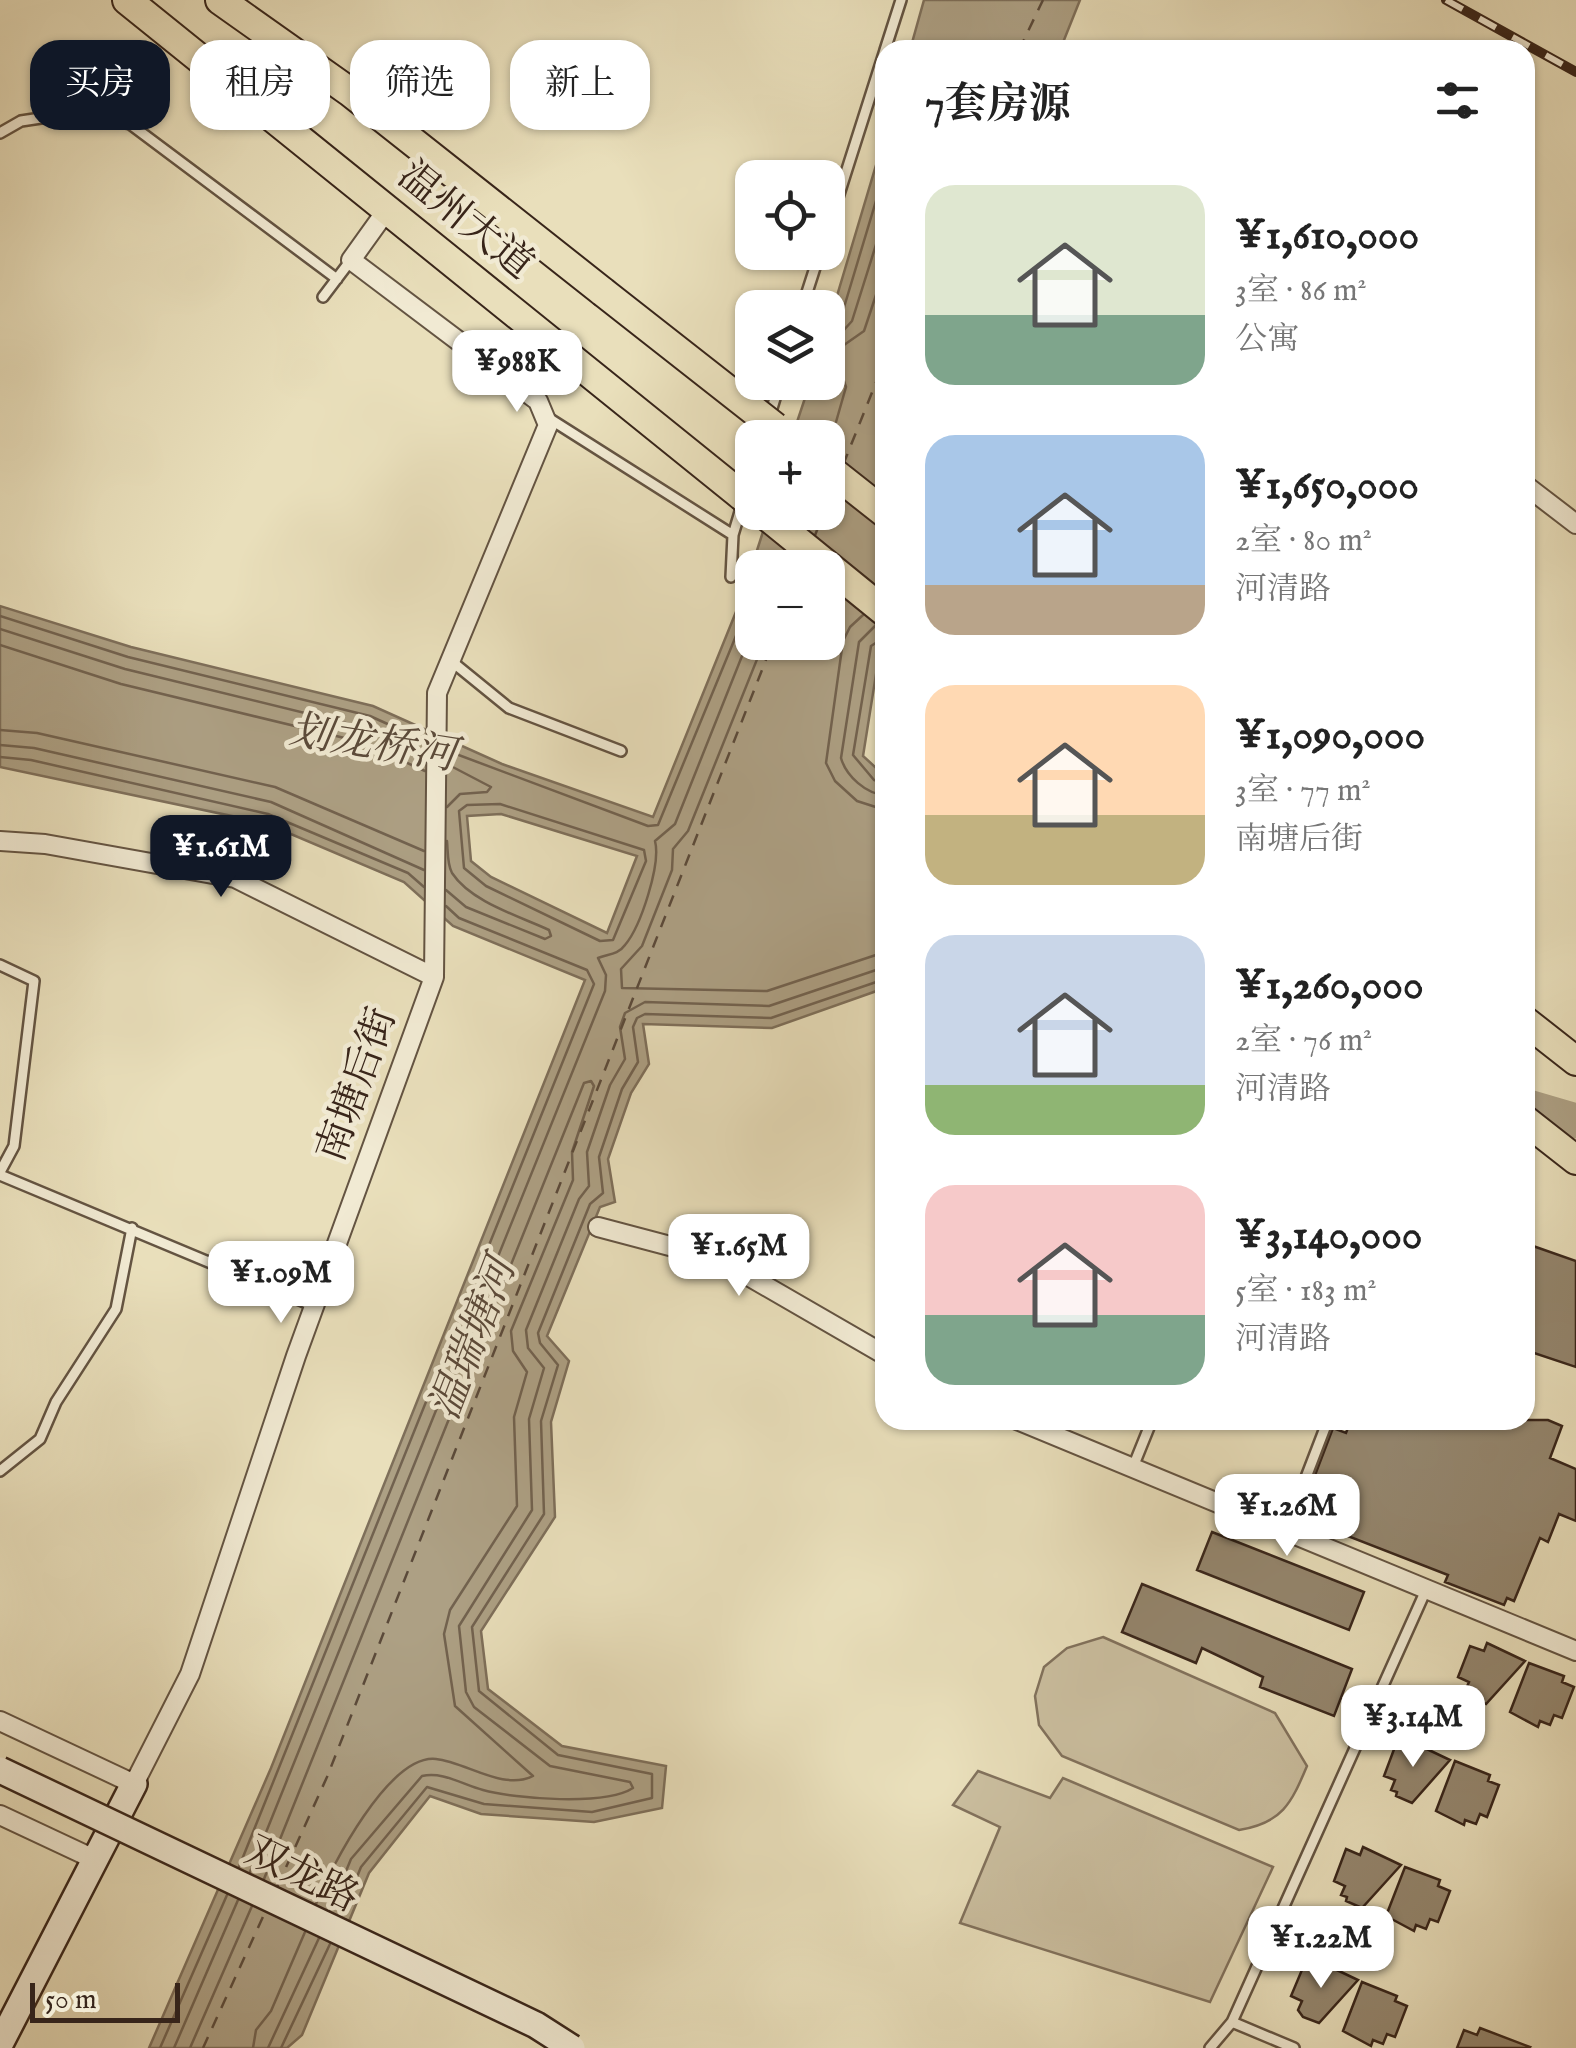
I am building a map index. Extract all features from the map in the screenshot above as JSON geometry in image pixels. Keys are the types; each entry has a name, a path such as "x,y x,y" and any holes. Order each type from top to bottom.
{"main road":[{"name":"温州大道","path":"127,0 390,208 735,490"},
{"name":"温州大道","path":"220,0 350,92 765,420"},
{"path":"845,481 875,505"},
{"path":"784,530 875,604"},
{"path":"1535,1029 1572,1058"},
{"path":"1535,1128 1576,1160"},
{"name":"双龙路","path":"0,1770 536,2026 572,2048"},
{"name":"南塘后街","path":"0,2044 134,1784"}],"street":[{"path":"390,208 351,260 538,401 544,414"},
{"name":"南塘后街","path":"134,1784 190,1674 314,1306 434,976 437,693 548,426 544,414"},
{"path":"1535,493 1576,524"},
{"path":"0,841 45,844 235,878 434,976"},
{"path":"598,1227 719,1259 875,1350"},
{"path":"1040,1430 1576,1651"},
{"path":"0,1721 134,1784"},
{"path":"0,1815 96,1860"}],"lane":[{"path":"888,40 901,0"},
{"path":"845,175 875,81"},
{"path":"0,133 21,121 74,113 130,124 337,278"},
{"path":"323,297 351,260"},
{"path":"544,414 733,535"},
{"path":"731,577 735,528"},
{"path":"450,660 510,708 621,750"},
{"path":"0,966 34,981 14,1146 0,1174 314,1306"},
{"path":"0,1471 40,1439 56,1402 116,1308 132,1228"},
{"path":"1132,1469 1148,1430"},
{"path":"1285,1532 1324,1430"},
{"path":"1210,2048 1232,2022 1426,1590"},
{"path":"1232,2022 1294,2048"}],"shaded area":[{"path":"1103,1637 1275,1713 1307,1766 1283,1810 1266,1822 1239,1830 1062,1756 1039,1725 1035,1696 1044,1667 1067,1648"},
{"path":"978,1771 1050,1798 1063,1778 1273,1867 1210,2002 960,1923 1000,1827 953,1805"}],"water":[{"path":"924,0 1080,0 1064,40 913,40"},
{"path":"875,169 875,681 863,756 875,767 875,992 772,1028 643,1024 649,1064 631,1093 608,1159 615,1202 600,1207 547,1336 569,1361 551,1422 555,1517 481,1631 488,1689 562,1746 666,1766 662,1808 594,1822 481,1814 430,1796 369,1873 302,2035 287,2048 149,2048 271,1768 585,980 453,926 404,882 265,823 0,767 0,606 131,647 373,706 502,764 653,817 735,614 735,660 845,660 845,550 757,550 764,530 845,530 845,420 798,420 804,400 845,400 845,290 839,290","holes":["501,814 637,856 607,933 491,877 471,861 467,816"]}],"building":[{"path":"1535,1247 1576,1261 1576,1367 1535,1353"},
{"path":"1535,1420 1548,1420 1562,1426 1550,1458 1576,1469 1576,1521 1559,1514 1548,1542 1540,1538 1514,1601 1507,1598 1504,1605 1445,1582 1448,1575 1299,1517 1332,1430 1535,1430"},
{"path":"1212,1532 1364,1592 1349,1630 1197,1570"},
{"path":"1142,1584 1352,1669 1334,1716 1260,1687 1263,1677 1202,1648 1196,1663 1122,1632"},
{"path":"1487,1643 1525,1661 1486,1704 1470,1698 1472,1694 1465,1691 1469,1682 1458,1677 1470,1646 1484,1651"},
{"path":"1529,1663 1564,1676 1562,1682 1574,1687 1562,1718 1554,1715 1550,1725 1540,1721 1538,1727 1510,1712"},
{"path":"1412,1742 1450,1760 1412,1803 1396,1796 1397,1792 1391,1790 1395,1780 1384,1776 1396,1744 1409,1750"},
{"path":"1455,1761 1490,1775 1488,1781 1499,1785 1487,1817 1480,1814 1476,1824 1465,1820 1464,1825 1436,1811"},
{"path":"1363,1847 1401,1865 1362,1908 1346,1901 1347,1897 1341,1895 1345,1886 1334,1881 1346,1849 1360,1855"},
{"path":"1405,1867 1440,1880 1438,1886 1450,1891 1438,1922 1430,1919 1426,1929 1416,1925 1414,1931 1386,1916"},
{"path":"1320,1962 1358,1980 1319,2023 1303,2017 1298,2010 1302,2001 1291,1996 1304,1965 1317,1970"},
{"path":"1362,1982 1397,1996 1395,2001 1407,2006 1395,2037 1387,2034 1383,2044 1373,2040 1371,2046 1343,2031"},
{"path":"1480,2028 1530,2047 1457,2048 1464,2030 1477,2035"}],"waterway":[{"path":"1535,1109 1576,1121"}],"ferry route":[{"path":"1024,40 1043,0"},
{"path":"845,460 875,385"},
{"path":"814,538 817,530"},
{"path":"277,1887 327,1777 766,660"},
{"path":"203,2048 267,1908"}],"railway":[{"path":"1446,0 1518,40"},
{"path":"1535,49 1576,72"}],"water label":[{"name":"划龙桥河","path":"373,741"},
{"name":"温瑞塘河","path":"471,1338"}]}
